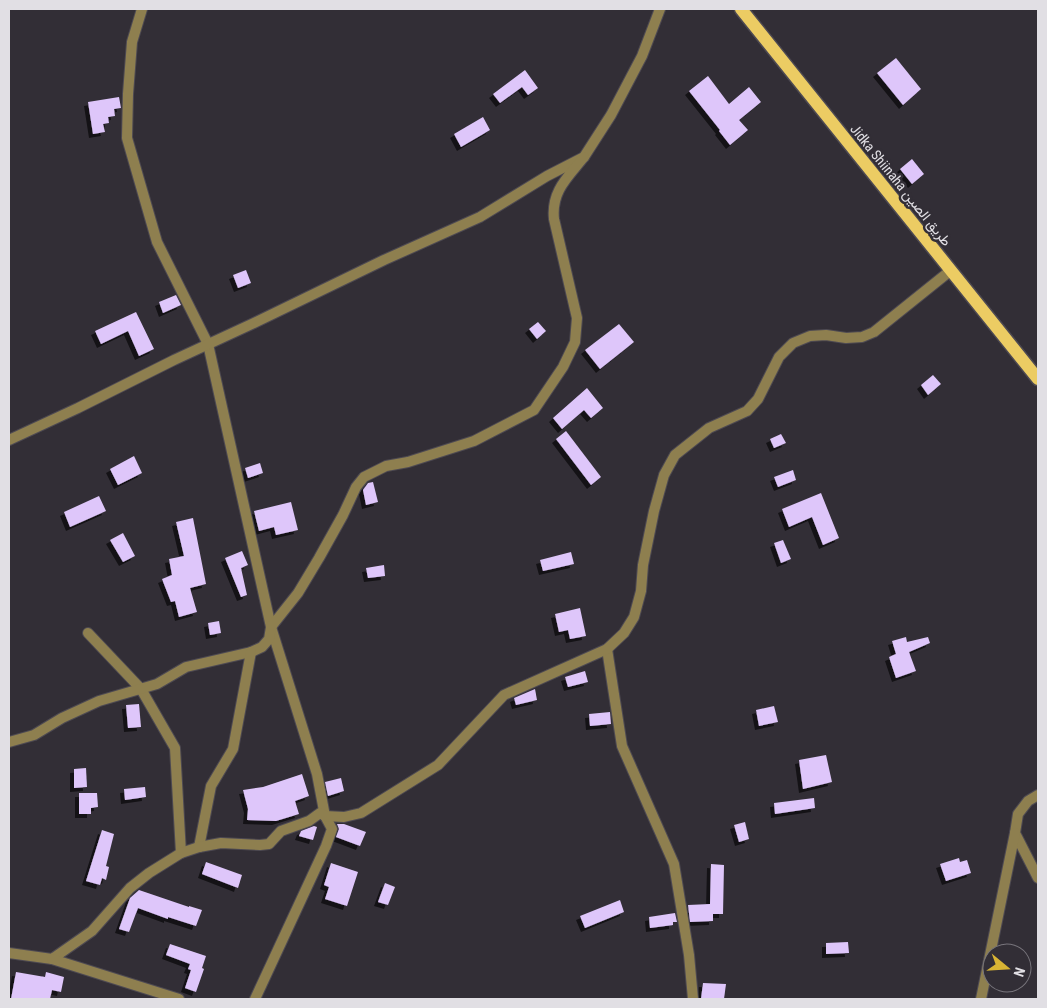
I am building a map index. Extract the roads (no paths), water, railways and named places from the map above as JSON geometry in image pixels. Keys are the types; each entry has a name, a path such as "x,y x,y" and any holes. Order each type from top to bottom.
{"main road":[{"name":"Jidka Shiinaha طريق الصين","path":"741,9 1038,379"}],"street":[{"path":"142,9 132,42 127,138 157,242 208,344 271,626 317,774 325,816 332,829 326,846 255,999"},
{"path":"9,742 34,735 62,718 99,701 165,680 186,667 251,652 262,647 269,639 271,626 298,593 319,558 356,487 364,477 386,466 408,462 474,441 534,410 563,368 576,342 576,318 554,219 553,207 556,195 611,115 642,56 660,9"},
{"path":"9,440 384,260 480,217 584,156"},
{"path":"52,959 92,931 130,888 148,873 181,853 222,843 260,846 269,844 281,830 309,821 320,813 325,816 344,817 361,813 438,765 504,695 607,649 624,633 634,618 641,591 643,565 659,493 664,475 675,455 709,428 747,411 758,399 779,356 793,343 810,336 862,337 874,332 950,271"},
{"path":"88,633 141,689 175,748 181,853"},
{"path":"607,649 622,746 674,864 689,955 693,999"},
{"path":"200,847 211,786 233,749 251,652"},
{"path":"981,999 1018,814 1028,801 1038,795"},
{"path":"1015,833 1038,878"},
{"path":"9,953 52,959 179,999"}]}
